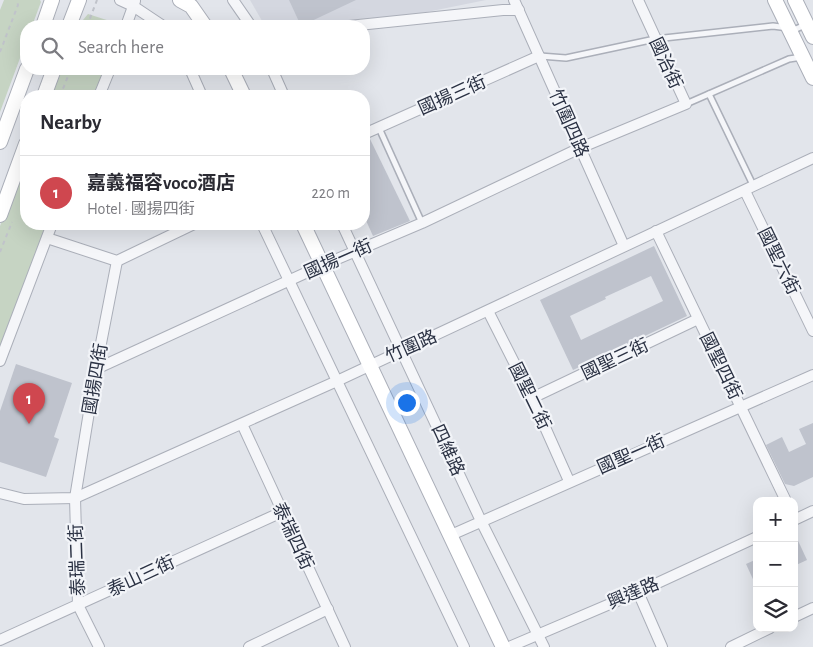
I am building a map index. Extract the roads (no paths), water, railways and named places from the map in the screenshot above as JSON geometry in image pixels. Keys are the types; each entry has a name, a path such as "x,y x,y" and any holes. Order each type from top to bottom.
{"street":[{"path":"45,20 52,0"},
{"path":"71,20 79,0"},
{"path":"120,0 134,3 155,20"},
{"path":"180,0 191,6 201,20"},
{"path":"234,0 247,20"},
{"name":"國治街","path":"580,148 686,104 638,0"},
{"path":"775,0 813,78"},
{"path":"795,0 811,28"},
{"path":"128,20 134,3"},
{"path":"370,24 503,10 516,5"},
{"name":"竹圍四路","path":"516,5 624,246"},
{"name":"國揚三街","path":"370,131 539,56"},
{"path":"0,142 25,75"},
{"path":"46,90 52,75"},
{"path":"101,90 108,75"},
{"path":"193,75 199,90"},
{"path":"234,75 241,90"},
{"path":"275,75 281,90"},
{"name":"國揚一街","path":"96,369 323,265 422,223 580,148"},
{"name":"竹圍路","path":"0,493 24,498 75,498 488,311 813,158"},
{"path":"0,215 20,160"},
{"name":"國聖六街","path":"749,189 813,331"},
{"path":"0,361 49,230"},
{"path":"46,238 117,261 182,230"},
{"path":"265,230 464,647"},
{"name":"四維路","path":"306,230 503,647"},
{"name":"四維路","path":"345,230 481,521 544,647"},
{"name":"國聖四街","path":"656,231 784,497"},
{"name":"國揚四街","path":"75,498 96,369 117,261"},
{"name":"國聖二街","path":"488,311 532,398 569,481"},
{"name":"國聖三街","path":"532,398 698,319"},
{"name":"國聖一街","path":"451,535 569,481 813,375"},
{"name":"泰瑞四街","path":"242,424 345,647"},
{"name":"泰瑞二街","path":"75,498 78,605 99,647"},
{"path":"798,518 813,511"},
{"name":"泰山三街","path":"0,640 282,512"},
{"name":"興達路","path":"509,647 638,592 753,539"},
{"path":"638,592 662,647"},
{"path":"798,615 813,608"},
{"path":"249,647 328,610"},
{"path":"731,647 762,632"}],"lane":[{"path":"539,56 566,58 655,39 773,26 796,29 811,28"},
{"path":"686,104 789,59 802,57"},
{"path":"709,94 749,189"},
{"path":"378,127 422,223"}],"place":[{"name":"嘉義福容voco酒店","path":"29,424"}]}
